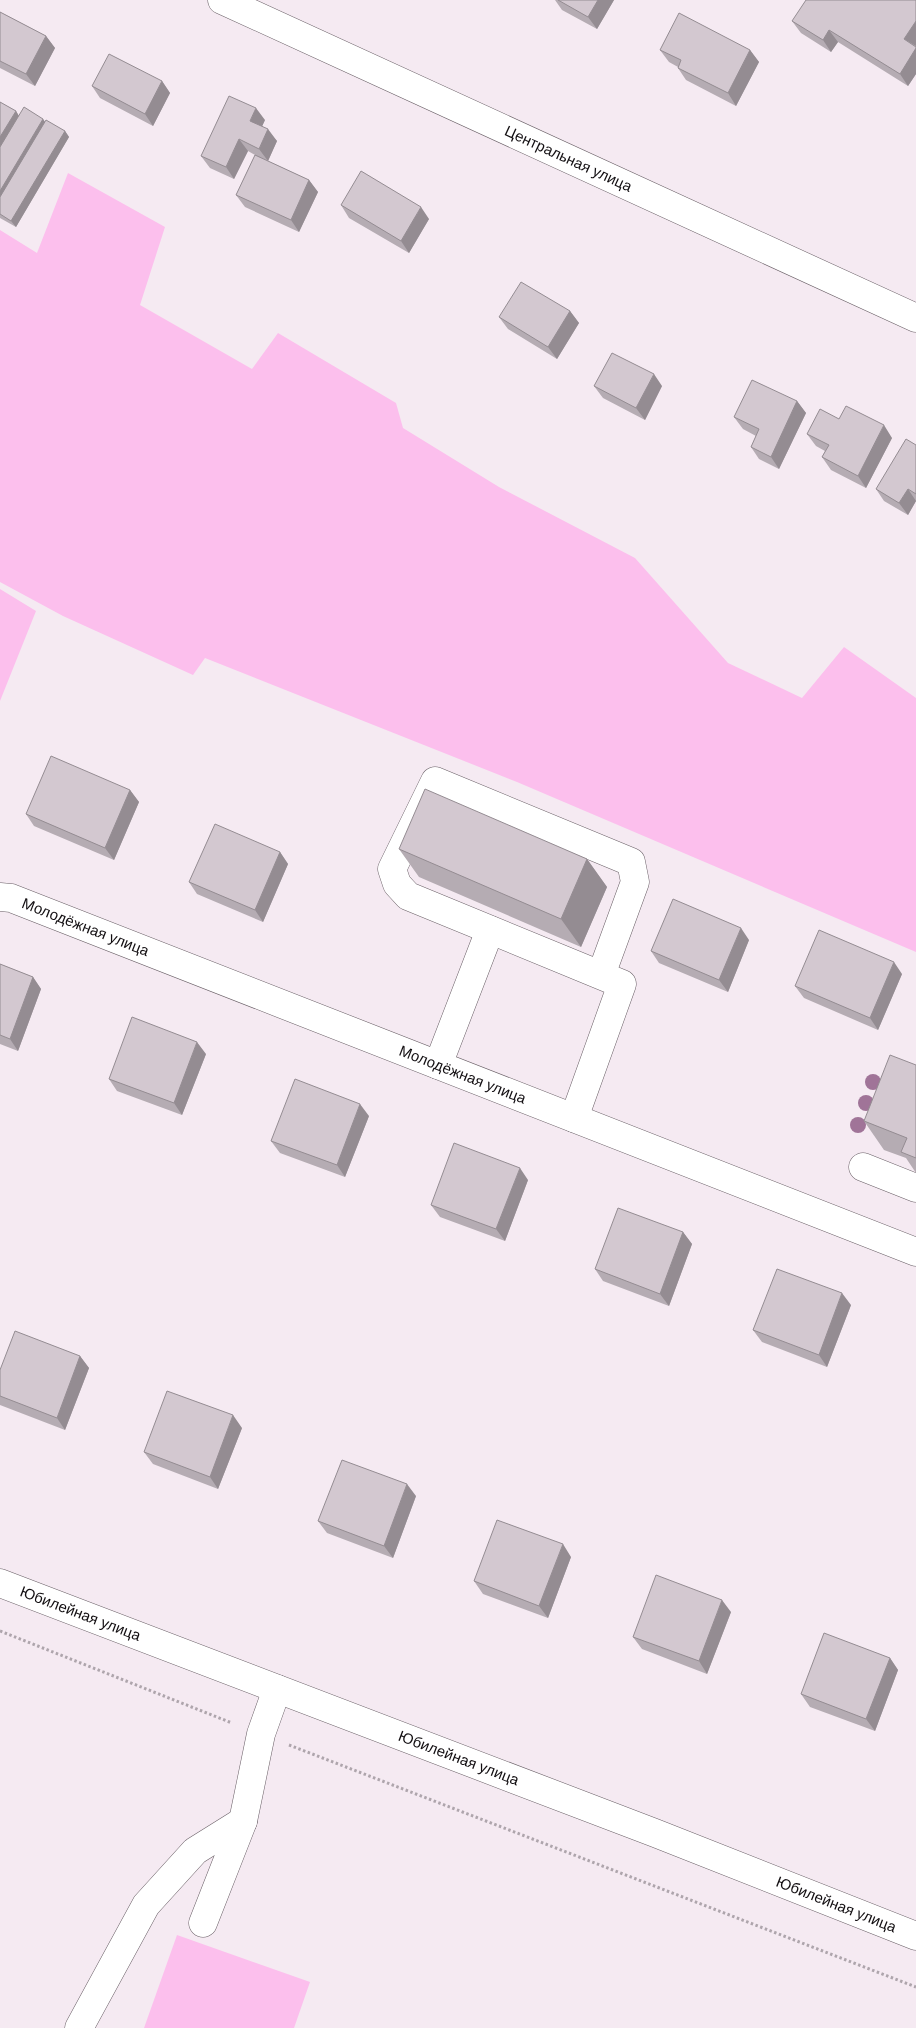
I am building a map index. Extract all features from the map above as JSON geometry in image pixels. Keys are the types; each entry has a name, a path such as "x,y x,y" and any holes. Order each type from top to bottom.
{"street":[{"name":"Центральная улица","path":"222,0 916,318"},
{"path":"574,1118 622,984 408,896 397,884 392,869 435,781 631,862 635,882 601,975"},
{"name":"Молодёжная улица","path":"5,898 916,1252"},
{"path":"438,1065 490,930"},
{"path":"863,1167 916,1188"},
{"name":"Юбилейная улица","path":"0,1583 916,1936"},
{"path":"203,1923 242,1821 261,1734 276,1689"},
{"path":"79,2028 146,1905 195,1850 242,1821"}],"path":[{"path":"0,1631 916,1987"}],"shaded area":[{"path":"68,173 165,227 140,305 252,369 278,333 396,403 403,428 499,487 635,558 728,663 802,698 844,647 916,698 916,952 517,782 205,658 193,675 63,616 0,582 0,230 37,253"},
{"path":"0,589 36,611 0,701"},
{"path":"177,1935 310,1982 294,2028 144,2028"}],"building":[{"path":"558,0 598,0 588,17"},
{"path":"806,0 916,0 916,21 904,39 916,48 900,74 829,30 823,40 792,21"},
{"path":"0,12 46,36 26,74 0,61"},
{"path":"679,13 750,50 728,93 678,68 681,60 660,50"},
{"path":"109,54 162,81 145,114 92,86"},
{"path":"229,96 256,108 250,121 268,129 259,149 239,139 226,167 201,156"},
{"path":"0,102 16,111 0,137"},
{"path":"24,107 43,119 0,191 0,147"},
{"path":"46,120 65,131 11,221 0,214 0,197"},
{"path":"255,155 309,180 291,220 236,195"},
{"path":"361,171 421,207 401,241 341,205"},
{"path":"521,282 570,311 548,347 499,317"},
{"path":"612,353 654,374 636,408 594,386"},
{"path":"752,380 797,401 771,457 751,447 759,429 734,417"},
{"path":"846,406 884,425 858,476 822,457 829,445 807,434 820,409 839,419"},
{"path":"906,439 916,445 916,494 908,489 899,503 876,489"},
{"path":"51,756 130,790 105,848 26,814"},
{"path":"425,789 587,859 561,919 399,849"},
{"path":"215,824 280,852 255,910 189,882"},
{"path":"673,899 741,928 719,980 651,951"},
{"path":"819,930 894,962 870,1018 795,986"},
{"path":"0,964 33,977 10,1039 0,1035"},
{"path":"132,1017 197,1042 174,1103 109,1079"},
{"path":"890,1055 916,1065 916,1158 901,1152 907,1138 864,1121"},
{"path":"295,1079 360,1104 337,1165 271,1141"},
{"path":"454,1143 520,1168 496,1229 431,1205"},
{"path":"618,1208 683,1232 660,1294 595,1269"},
{"path":"777,1269 842,1293 819,1355 753,1330"},
{"path":"15,1331 80,1356 57,1418 0,1396 0,1370"},
{"path":"167,1391 233,1415 210,1477 144,1452"},
{"path":"342,1460 407,1484 384,1546 318,1521"},
{"path":"497,1520 563,1544 539,1606 474,1581"},
{"path":"656,1575 722,1600 699,1661 633,1637"},
{"path":"824,1633 890,1658 866,1719 801,1694"}]}
